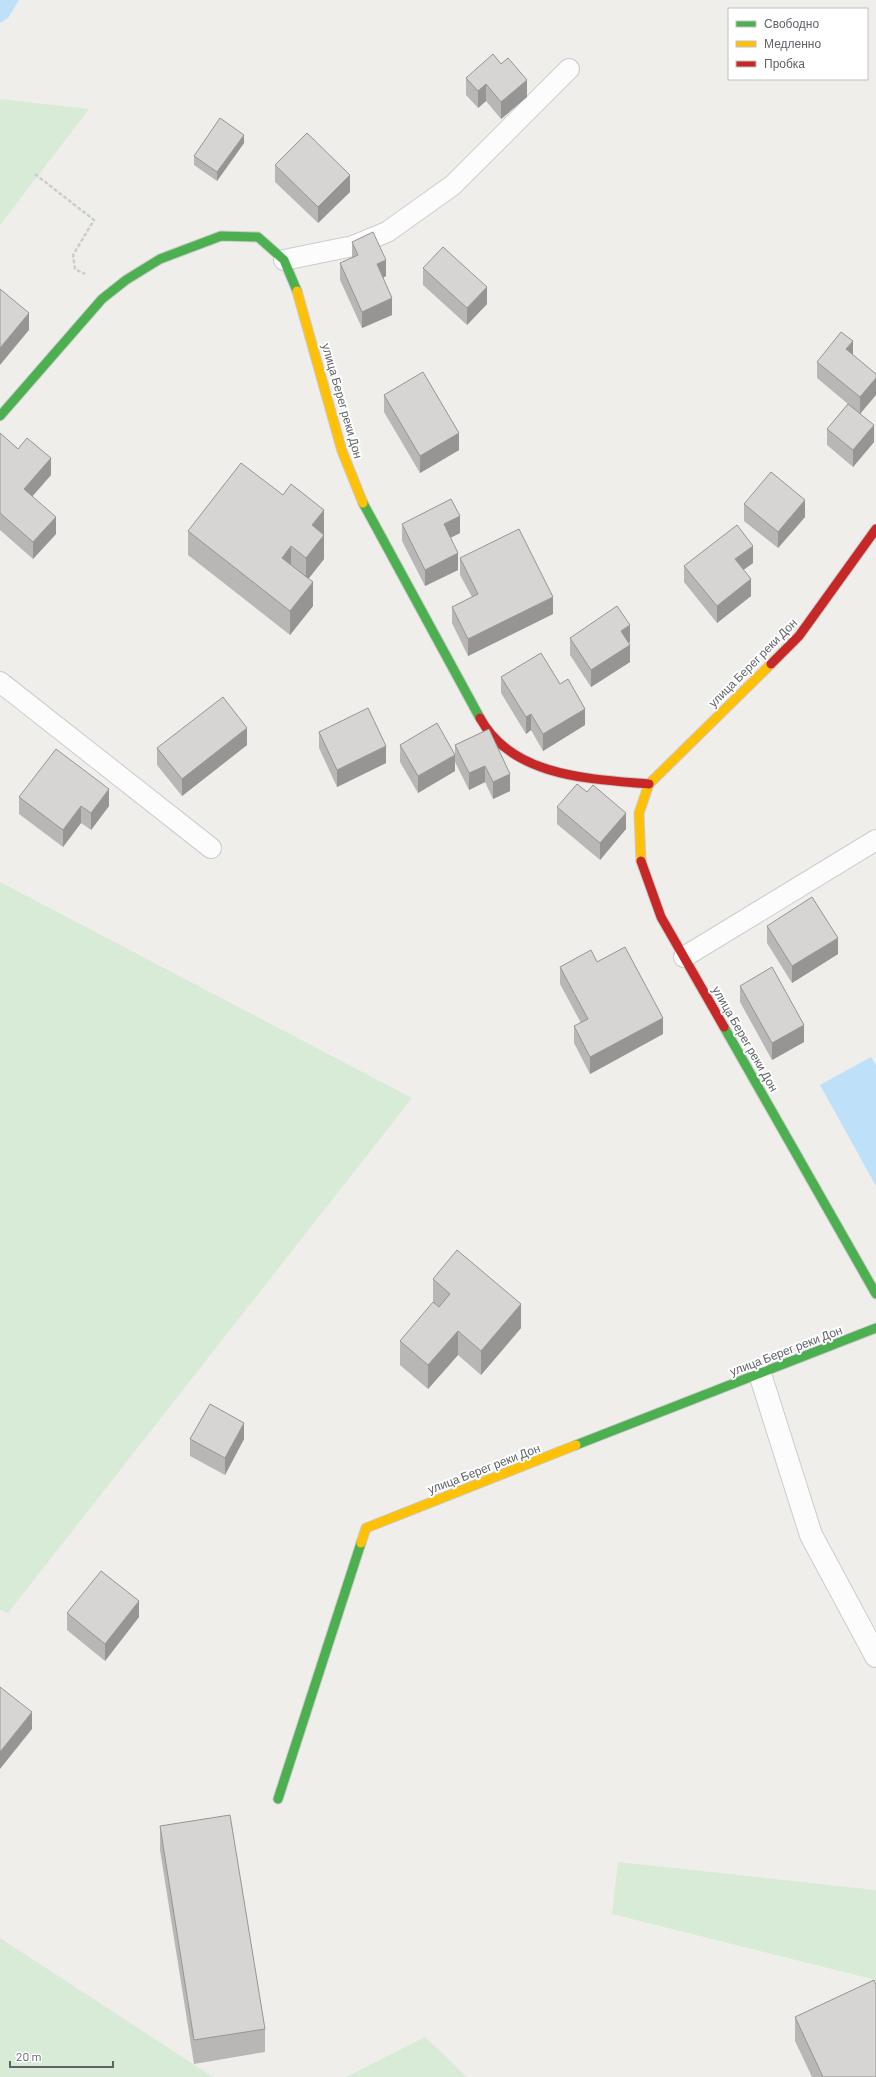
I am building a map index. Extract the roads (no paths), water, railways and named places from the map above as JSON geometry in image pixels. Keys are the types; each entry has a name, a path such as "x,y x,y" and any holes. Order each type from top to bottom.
{"street":[{"name":"улица Берег реки Дон","path":"0,416 102,299 126,280 160,259 221,236 258,237 284,260 302,302 342,451 360,496 487,731 520,759 528,762 578,778 649,784"},
{"name":"улица Берег реки Дон","path":"876,529 799,636 649,784 639,813 639,858 662,917 876,1294"},
{"name":"улица Берег реки Дон","path":"278,1799 366,1528 876,1328"},
{"path":"760,1374 811,1535 876,1656"}],"lane":[{"path":"284,260 353,246 387,232 452,185 569,68"},
{"path":"0,682 211,848"},
{"path":"684,957 876,840"}],"water":[{"path":"0,0 19,0 8,18 0,23"},
{"path":"871,1057 876,1065 876,1186 820,1085"}]}
